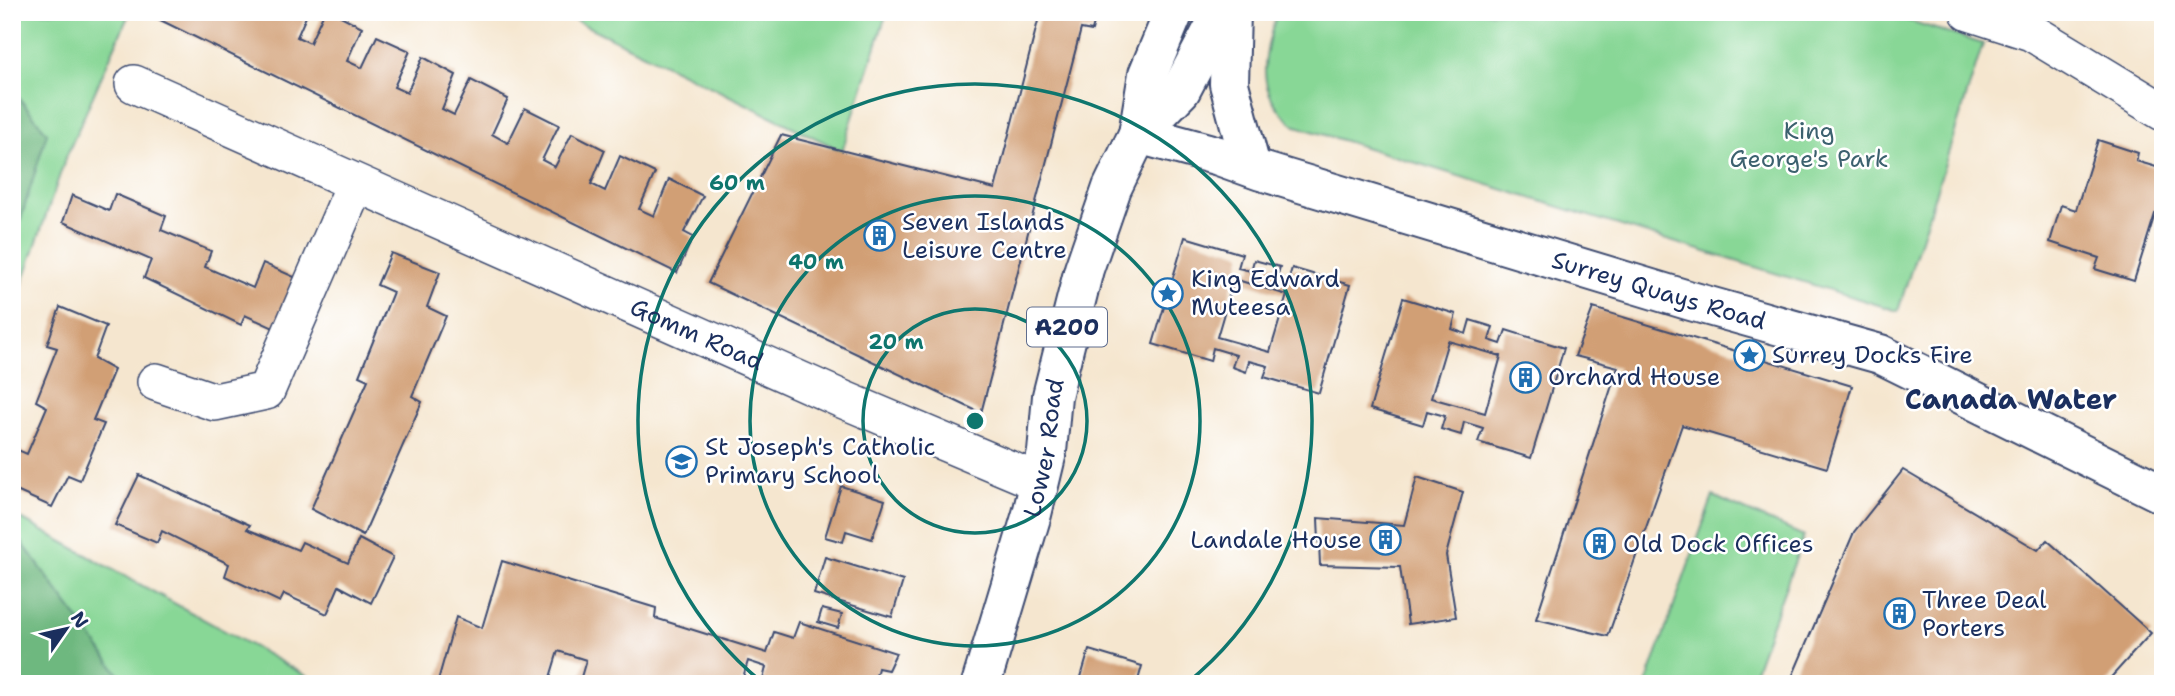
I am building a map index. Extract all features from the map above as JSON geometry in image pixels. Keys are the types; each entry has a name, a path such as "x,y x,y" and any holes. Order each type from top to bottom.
{"street":[{"name":"A200","path":"1138,134 1148,74 1174,12"},
{"name":"A200","path":"1138,134 1181,90 1222,12"},
{"path":"1231,12 1229,84 1251,167"},
{"path":"1969,12 2031,32 2163,112"},
{"name":"Gomm Road","path":"134,84 355,185 943,444 1039,482"},
{"name":"Surrey Quays Road","path":"1138,134 1678,297 1880,354 2163,494"},
{"name":"Lower Road","path":"981,684 1047,453 1052,396 1080,281 1112,188 1138,134"},
{"path":"156,382 215,402 266,391 355,185"}],"green space":[{"path":"12,12 130,12 66,157 12,314"},
{"path":"558,12 887,12 842,151"},
{"name":"King George's Park","path":"1277,12 1882,12 1983,44 1898,311 1296,126 1282,114 1267,88 1266,60"},
{"path":"12,89 47,133 12,248"},
{"path":"1713,496 1804,536 1750,684 1646,684"},
{"path":"12,514 321,684 12,684"},
{"path":"12,533 23,544 126,684 12,684"}],"building":[{"path":"144,12 247,12 259,18 262,12 308,12 297,37 310,43 324,12 333,12 362,27 347,61 362,68 377,36 410,51 394,87 407,93 423,57 456,75 442,109 454,115 471,80 508,99 492,134 508,143 525,108 559,125 542,160 555,167 572,133 605,150 591,184 605,191 620,156 655,173 639,209 654,216 669,179 703,196 684,232 693,237 677,273"},
{"name":"Seven Islands Leisure Centre","path":"1024,12 1097,12 1092,31 1081,29 981,413 708,283 781,135 995,189 1039,17"},
{"path":"2098,140 2138,153 2136,161 2163,169 2163,216 2155,214 2134,281 2095,269 2099,258 2050,242 2061,205 2076,210"},
{"path":"115,194 166,216 161,230 211,251 205,267 253,288 263,263 301,280 280,331 245,315 241,325 144,278 151,260 63,222 72,195 109,211"},
{"path":"1185,237 1242,254 1238,268 1251,271 1254,260 1280,267 1277,277 1288,281 1292,268 1350,285 1319,393 1264,377 1268,366 1249,361 1246,372 1232,367 1236,355 1213,348 1210,361 1153,344","holes":["1234,279 1287,295 1270,352 1217,337"]},
{"path":"391,253 440,272 427,307 446,316 412,396 422,402 363,536 311,509 368,380 359,376 393,292 377,285"},
{"name":"Orchard House","path":"1403,298 1456,314 1452,329 1466,334 1470,320 1493,327 1489,340 1501,344 1506,330 1564,348 1531,458 1478,442 1483,428 1464,422 1461,435 1441,429 1445,416 1427,411 1423,425 1370,409","holes":["1448,341 1501,356 1485,413 1431,398"]},
{"path":"60,307 106,326 94,359 114,370 93,420 104,424 80,480 68,475 52,507 12,489 12,465 18,450 27,454 47,407 36,401 57,348 47,345"},
{"name":"Old Dock Offices","path":"1593,308 1852,386 1827,468 1682,425 1608,636 1536,619 1618,367 1575,356"},
{"name":"Three Deal Porters","path":"1903,470 2038,550 2047,540 2151,633 2105,684 1789,684 1854,532"},
{"path":"139,475 250,525 247,529 298,550 302,542 348,563 359,539 393,557 371,603 339,586 327,614 284,594 280,602 225,576 229,564 162,531 157,543 115,525"},
{"name":"Landale House","path":"1417,477 1463,492 1446,555 1456,617 1408,624 1400,567 1320,565 1318,518 1404,525"},
{"path":"841,486 885,500 872,539 846,531 843,542 825,537"},
{"path":"825,557 903,581 892,617 814,594"},
{"path":"502,561 656,608 655,618 767,653 774,632 793,638 799,622 896,653 888,670 878,668 874,684 762,684 766,667 748,661 741,684 579,684 586,660 558,651 548,684 437,684 456,617 482,628"},
{"path":"822,609 842,614 838,628 818,622"},
{"path":"1089,650 1142,666 1137,684 1079,684"}],"place":[{"name":"Seven Islands Leisure Centre","path":"879,236"},
{"name":"King Edward Muteesa","path":"1168,293"},
{"name":"Surrey Docks Fire","path":"1749,355"},
{"name":"Orchard House","path":"1525,377"},
{"name":"St Joseph's Catholic Primary School","path":"682,461"},
{"name":"Landale House","path":"1385,540"},
{"name":"Old Dock Offices","path":"1600,544"},
{"name":"Three Deal Porters","path":"1899,614"}],"district":[{"name":"Canada Water","path":"2011,399"}]}
